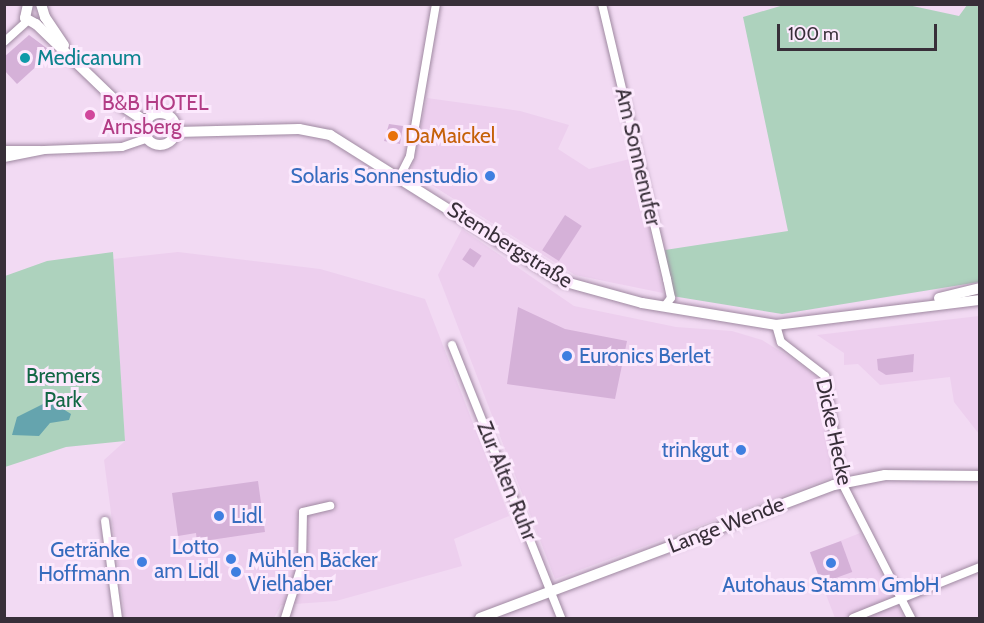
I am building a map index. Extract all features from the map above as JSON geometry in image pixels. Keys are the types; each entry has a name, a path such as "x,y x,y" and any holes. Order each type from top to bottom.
{"street":[{"name":"Am Sonnenufer","path":"602,4 671,298 664,308"},
{"path":"27,5 39,13 67,50 119,104 147,122"},
{"path":"400,176 410,156 433,5"},
{"path":"4,42 39,13"},
{"path":"4,150 122,147 148,138 166,144 176,132 168,116 157,114 147,122"},
{"path":"147,122 148,138"},
{"name":"Stembergstraße","path":"176,132 299,129 330,135 400,176 568,284 664,308 776,325 980,300"},
{"path":"4,158 44,150"},
{"name":"Stembergstraße","path":"895,309 980,288"},
{"name":"Dicke Hecke","path":"776,325 781,342 825,376 842,483 910,618"},
{"name":"Zur Alten Ruhr","path":"452,345 561,618"},
{"name":"Lange Wende","path":"480,618 842,483 885,475 980,476"},
{"path":"285,618 303,564 303,512 330,506"},
{"path":"105,521 118,618"},
{"path":"853,618 980,567"}],"shaded area":[{"path":"427,98 520,111 569,125 558,149 589,169 634,158 663,293 575,275 411,172"},
{"path":"462,229 574,306 676,327 732,331 762,340 796,361 817,377 836,476 555,579 438,275"},
{"path":"178,252 320,269 425,299 509,516 454,539 462,566 336,601 281,605 274,618 125,618 104,460 125,441 113,259"},
{"path":"979,316 979,434 954,402 950,377 880,385 858,364 844,365 844,353 817,335"},
{"path":"57,397 64,399 60,407 71,414 69,420 50,423 39,436 12,435 17,417"},
{"path":"860,533 904,618 835,618 810,553"}],"green space":[{"path":"787,4 908,5 959,16 967,5 979,5 979,282 782,314 672,296 665,250 788,231 743,17"},
{"name":"Bremers Park","path":"113,252 125,441 66,447 5,467 5,276 47,261"}],"building":[{"name":"Medicanum","path":"29,35 52,52 17,84 4,70 4,57"},
{"name":"DaMaickel","path":"389,124 403,126 400,144 384,141"},
{"path":"565,215 582,226 559,261 542,250"},
{"path":"470,248 482,256 474,267 462,260"},
{"name":"Euronics Berlet","path":"518,307 565,329 627,341 615,399 507,384"},
{"path":"914,354 913,372 886,375 878,370 877,359"},
{"name":"Lidl","path":"258,481 265,532 197,542 196,533 178,536 172,493"},
{"name":"Autohaus Stamm GmbH","path":"841,541 852,572 821,583 810,552"}],"place":[{"name":"Medicanum","path":"25,58"},
{"name":"B&B HOTEL Arnsberg","path":"90,115"},
{"name":"DaMaickel","path":"393,136"},
{"name":"Solaris Sonnenstudio","path":"490,176"},
{"name":"Euronics Berlet","path":"567,356"},
{"name":"trinkgut","path":"741,450"},
{"name":"Lidl","path":"219,516"},
{"name":"Lotto am Lidl","path":"231,559"},
{"name":"Getränke Hoffmann","path":"142,562"},
{"name":"Autohaus Stamm GmbH","path":"831,563"},
{"name":"Mühlen Bäcker Vielhaber","path":"236,572"}]}
